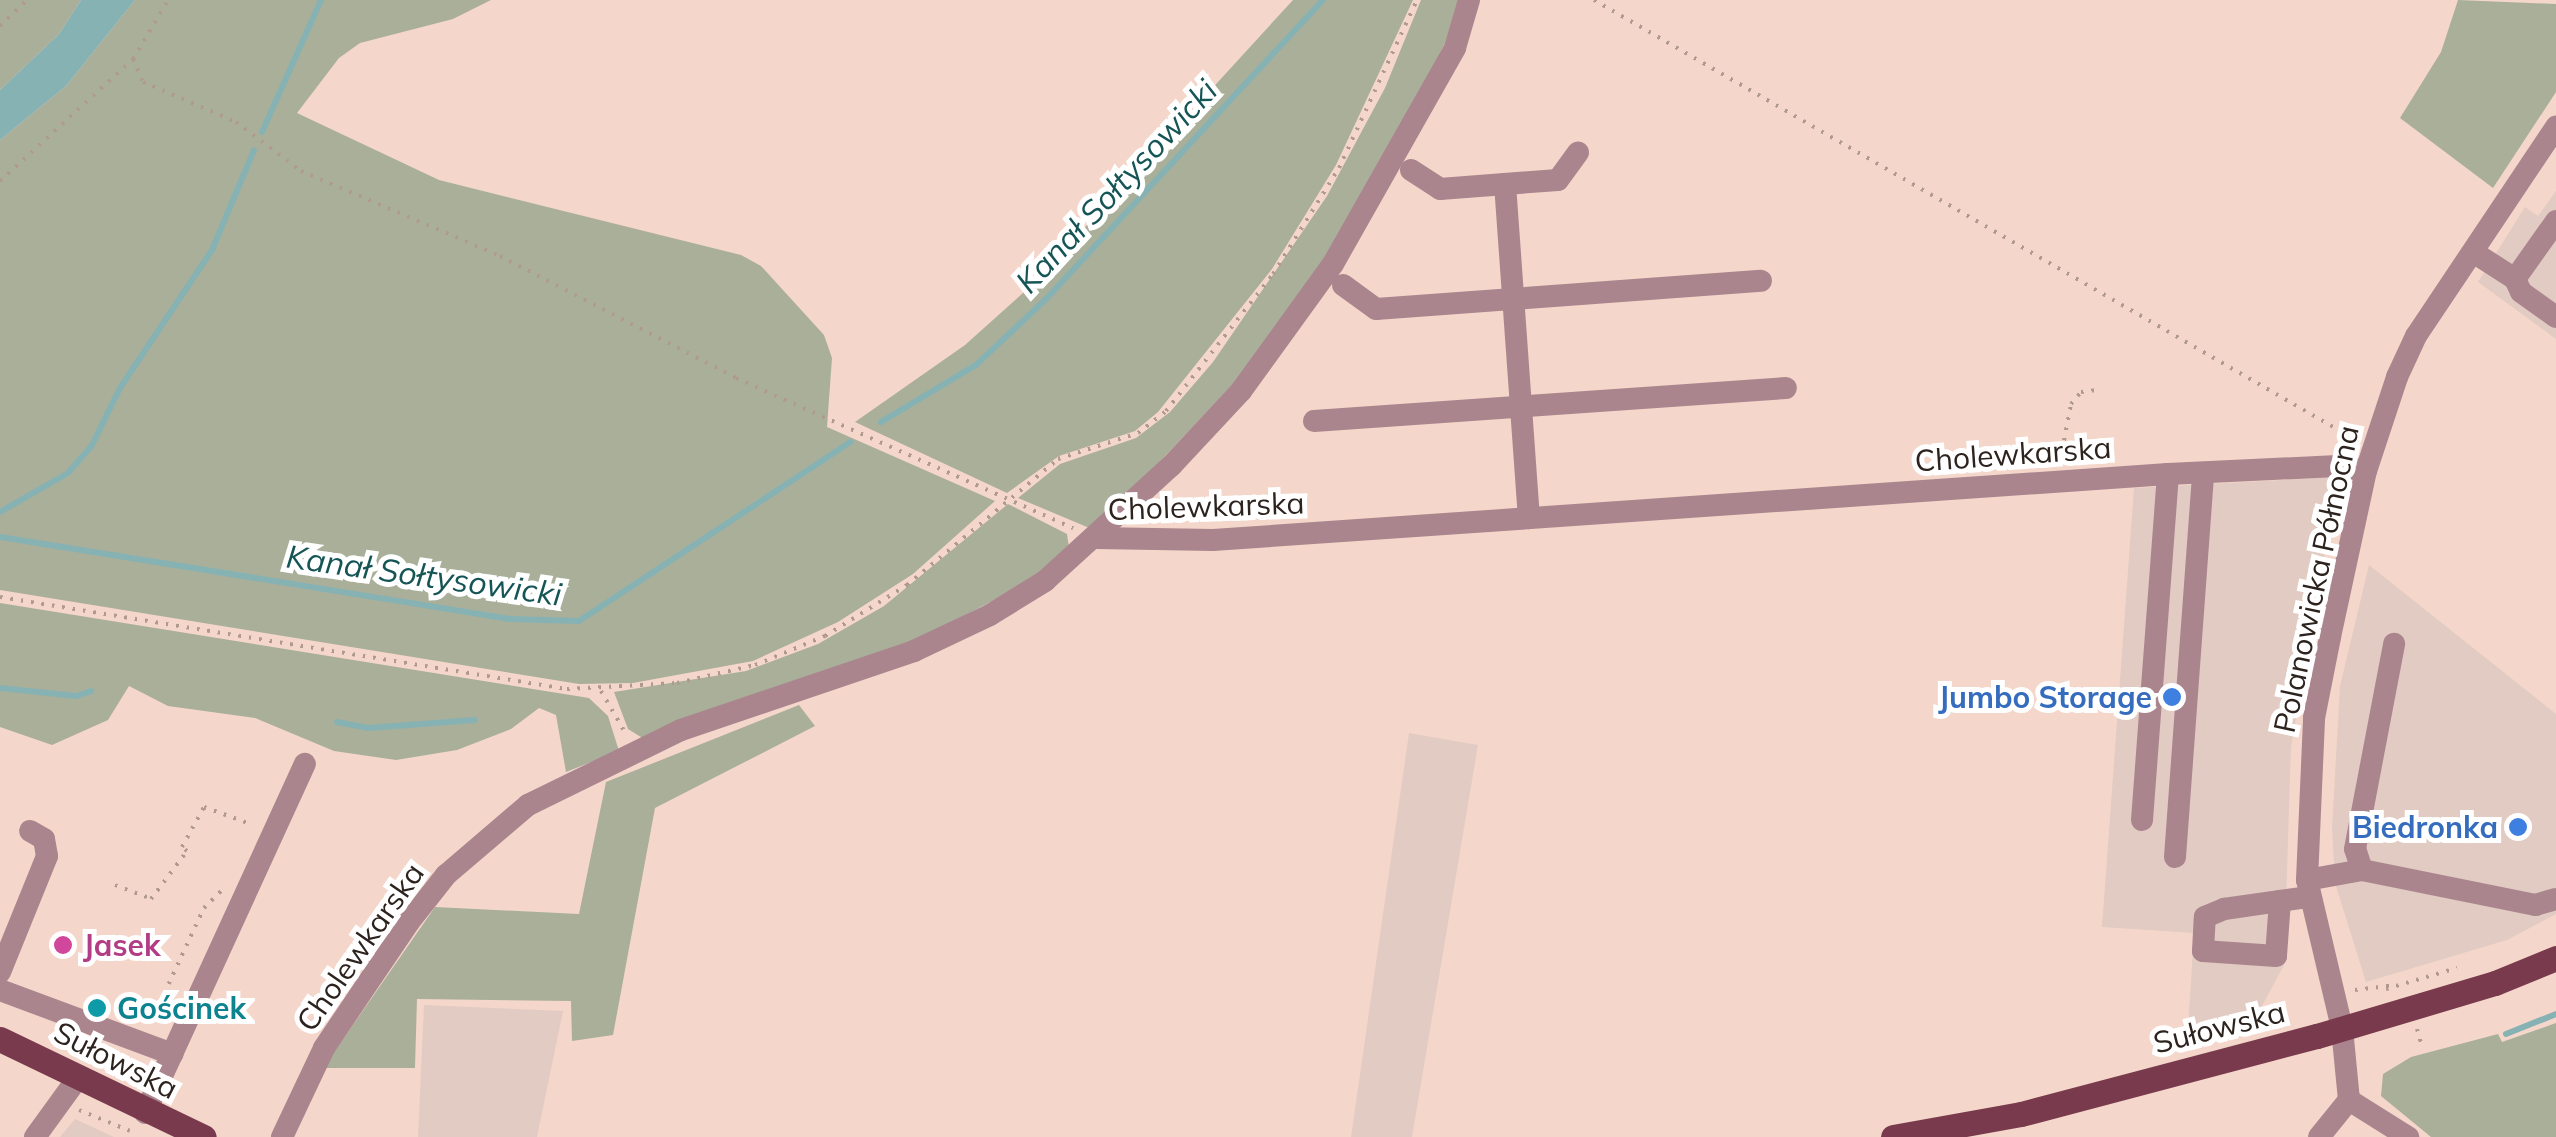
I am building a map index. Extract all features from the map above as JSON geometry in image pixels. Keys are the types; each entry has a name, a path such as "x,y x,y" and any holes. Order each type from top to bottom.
{"main road":[{"name":"Sułowska","path":"1893,1137 2021,1114 2342,1028 2495,983 2556,958"},
{"name":"Sułowska","path":"0,1038 76,1079 144,1125 204,1137"}],"street":[{"path":"1096,538 1241,391 1333,264 1455,48 1469,0"},
{"name":"Polanowicka Północna","path":"2349,1100 2342,1028 2308,888 2314,718 2366,472 2416,336 2556,127"},
{"path":"1411,170 1440,189 1558,180 1578,152"},
{"path":"1506,184 1529,518"},
{"path":"2515,280 2556,221"},
{"path":"2474,252 2515,280 2520,292 2556,317"},
{"path":"1343,285 1376,309 1761,281"},
{"path":"1314,420 1786,388"},
{"name":"Cholewkarska","path":"282,1137 324,1048 446,875 528,805 681,730 914,651 990,615 1096,538 1158,543 2168,474 2338,466 2366,472"},
{"path":"2174,857 2190,769 2201,634 2203,473"},
{"path":"2142,820 2168,474"},
{"path":"2157,631 2201,634"},
{"path":"2362,870 2355,849 2394,644"},
{"path":"144,1125 172,1054 305,764"},
{"path":"2146,766 2190,769"},
{"path":"0,972 47,856 44,839 30,831"},
{"path":"2280,900 2362,870 2535,905 2556,900"},
{"path":"0,990 172,1054"},
{"path":"35,1137 76,1079"},
{"path":"2319,1137 2349,1100 2408,1137"}],"path":[{"path":"0,26 27,0"},
{"path":"0,181 134,59 168,0"},
{"path":"0,597 516,683 601,691 677,683 756,665 825,636 907,584 1058,459 1138,434 1210,362 1339,168 1417,0"},
{"path":"1594,0 2372,447"},
{"path":"134,59 143,82 236,122 301,170 500,256 736,378 1096,538"},
{"path":"2059,481 2064,419 2081,392 2098,390"},
{"path":"601,691 634,752"},
{"path":"115,886 150,900 188,851 182,847 204,807 266,830"},
{"path":"146,1033 204,908 228,884"},
{"path":"2348,982 2351,991 2463,966"},
{"path":"2418,1032 2422,1048"},
{"path":"79,1110 144,1125"}],"shaded area":[{"path":"2556,191 2556,339 2478,282 2525,207 2538,216"},
{"path":"2338,477 2291,747 2284,965 2262,1006 2188,1028 2194,933 2102,927 2134,488"},
{"path":"2369,565 2556,714 2556,914 2507,940 2366,982 2335,883 2332,828 2340,686"},
{"path":"1409,733 1478,745 1412,1137 1351,1137"},
{"path":"424,1005 563,1011 537,1137 418,1137"},
{"path":"75,1119 114,1137 60,1137"}],"green space":[{"path":"0,0 81,0 59,34 0,90"},
{"path":"135,0 491,0 453,19 360,43 339,58 297,113 439,180 741,255 761,266 824,335 832,358 827,427 995,501 913,574 838,622 753,661 633,683 579,684 0,590 0,140 66,86"},
{"path":"1293,0 1413,0 1336,165 1272,269 1158,412 1135,431 1059,456 1007,493 855,422 965,345 1032,285"},
{"path":"1421,0 1459,0 1449,35 1391,153 1266,349 1099,526 1087,527 1018,498 1060,464 1136,438 1170,412 1213,362 1327,196 1385,88"},
{"path":"2458,0 2556,4 2556,92 2493,188 2400,118 2441,52"},
{"path":"1008,504 1067,534 1069,548 1038,577 918,640 644,739 628,729 614,692 746,671 818,644 884,606"},
{"path":"0,603 589,698 608,716 619,751 566,772 556,715 539,708 511,729 457,750 396,760 334,751 255,718 168,706 129,686 108,720 52,745 0,727"},
{"path":"799,705 815,726 655,808 613,1035 572,1041 571,1001 417,999 415,1068 323,1068 435,907 579,914 606,782"},
{"path":"2556,1023 2556,1137 2431,1137 2381,1096 2383,1074 2411,1057 2498,1034 2502,1042"}],"water":[{"path":"81,0 135,0 66,86 0,140 0,90 59,34"}],"waterway":[{"path":"262,132 321,0"},
{"name":"Kanał Sołtysowicki","path":"881,422 976,365 1047,298 1323,0"},
{"path":"0,512 68,473 91,447 120,388 212,250 254,150"},
{"name":"Kanał Sołtysowicki","path":"0,537 510,619 579,621 850,442"},
{"path":"0,688 76,696 91,691"},
{"path":"337,722 368,728 475,720"},
{"path":"2506,1034 2556,1014"}],"place":[{"name":"Jumbo Storage","path":"2172,697"},
{"name":"Biedronka","path":"2518,827"},
{"name":"Jasek","path":"63,945"},
{"name":"Gościnek","path":"97,1008"}]}
